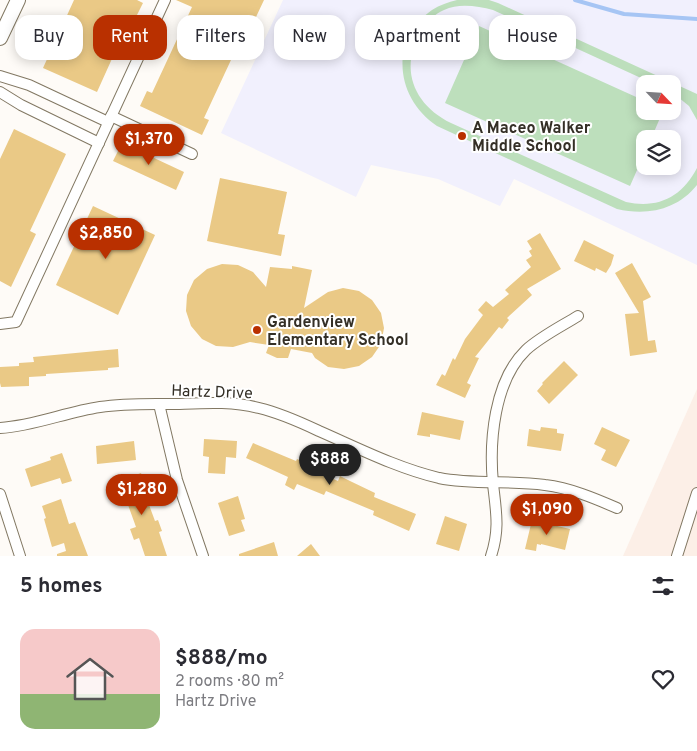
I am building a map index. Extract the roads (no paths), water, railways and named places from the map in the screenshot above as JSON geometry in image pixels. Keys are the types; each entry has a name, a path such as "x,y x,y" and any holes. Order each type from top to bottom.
{"main road":[{"path":"0,38 18,0"}],"street":[{"path":"0,324 16,322 165,0"},
{"path":"0,76 29,85 192,154"},
{"path":"0,92 21,105 99,142"},
{"path":"491,556 498,531 493,482 493,433 498,404 507,377 528,348 578,316"},
{"name":"Hartz Drive","path":"0,428 27,424 100,407 222,403 260,408 292,419 406,468 442,478 528,483 562,488 617,508"},
{"path":"159,404 177,480 203,556"},
{"path":"677,556 697,493"},
{"path":"0,494 20,556"}],"waterway":[{"path":"575,0 624,14 697,19"}],"place":[{"name":"A Maceo Walker Middle School","path":"462,136"},
{"name":"Gardenview Elementary School","path":"257,330"}]}
